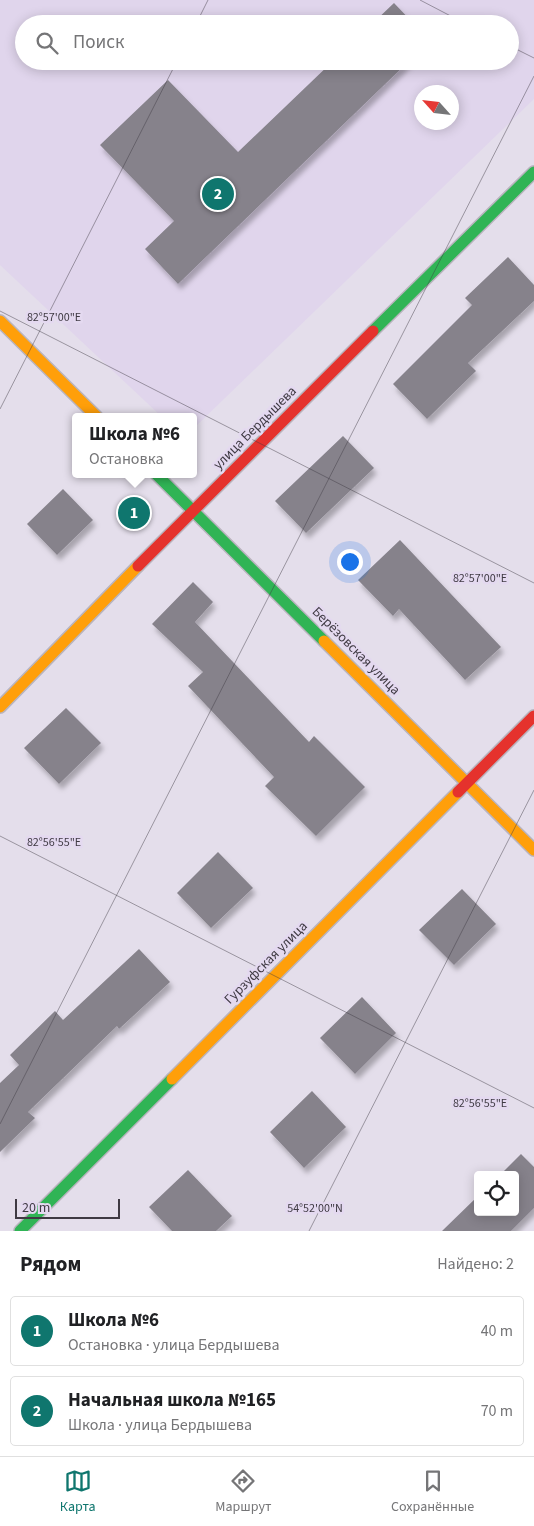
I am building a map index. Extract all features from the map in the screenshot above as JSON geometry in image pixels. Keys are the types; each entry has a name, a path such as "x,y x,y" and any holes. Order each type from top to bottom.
{"street":[{"name":"улица Бердышева","path":"0,707 193,510 534,172"},
{"path":"0,320 94,413"},
{"name":"Берёзовская улица","path":"160,478 534,850"},
{"name":"Гурзуфская улица","path":"20,1231 534,716"}],"shaded area":[{"path":"0,0 534,0 534,99 197,425 197,413 158,413 0,265"}],"building":[{"path":"394,3 405,15 381,15"},
{"path":"324,70 400,70 178,284 145,249 174,221 100,145 168,80 238,152"},
{"path":"508,257 534,285 534,301 468,363 476,371 427,419 393,384 472,305 465,298"},
{"path":"343,436 374,468 306,533 275,501"},
{"path":"63,489 93,520 57,555 27,524"},
{"path":"400,540 501,647 465,680 399,609 393,616 358,580"},
{"path":"193,582 213,602 195,622 309,742 314,736 365,787 316,836 265,786 274,777 188,686 203,672 152,624"},
{"path":"66,708 101,743 59,784 24,748"},
{"path":"218,852 253,888 211,928 177,893"},
{"path":"462,889 496,924 454,965 419,930"},
{"path":"139,949 170,982 119,1029 117,1026 28,1112 35,1118 0,1152 0,1083 19,1065 10,1055 55,1011 63,1020"},
{"path":"362,997 396,1033 355,1074 320,1038"},
{"path":"312,1091 346,1127 304,1168 270,1132"},
{"path":"521,1154 534,1167 534,1208 511,1231 442,1231 474,1200 474,1216 519,1216 519,1171 504,1171"},
{"path":"188,1170 232,1216 216,1231 172,1231 149,1207"}],"traffic: fast":[{"path":"373,331 534,172"},
{"path":"160,478 324,641"},
{"path":"20,1231 172,1079"}],"traffic: slow":[{"path":"0,321 93,413"},
{"path":"0,707 138,566"},
{"path":"324,641 534,850"},
{"path":"172,1079 458,792"}],"traffic: jam":[{"path":"138,566 373,331"},
{"path":"458,792 534,716"}],"place":[{"name":"Начальная школа №165","path":"218,194"},
{"name":"Школа №6","path":"134,513"}]}
